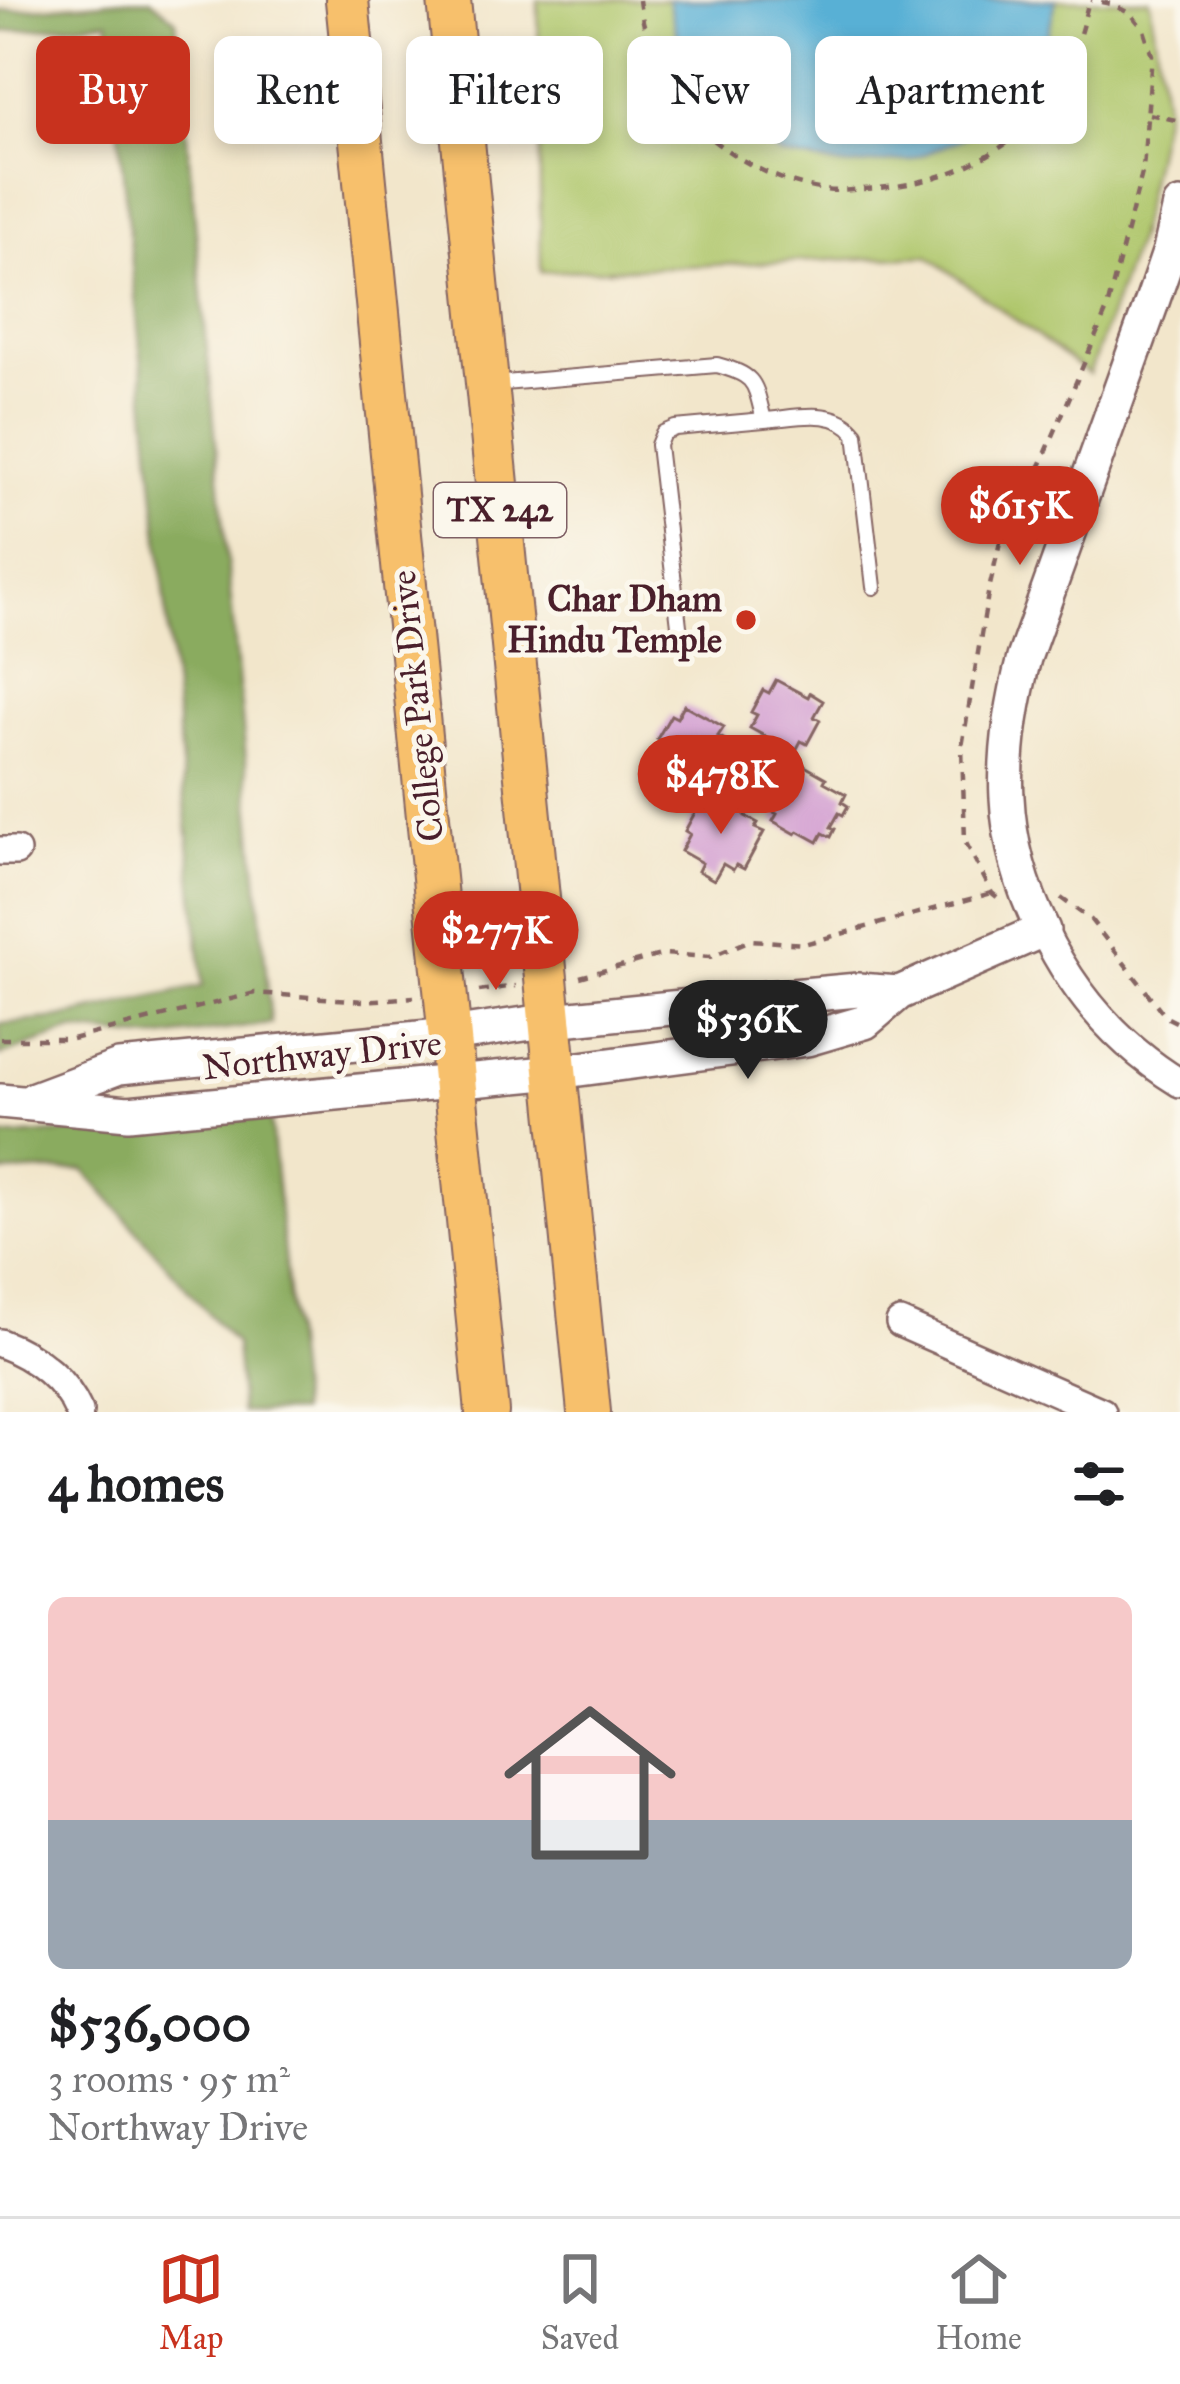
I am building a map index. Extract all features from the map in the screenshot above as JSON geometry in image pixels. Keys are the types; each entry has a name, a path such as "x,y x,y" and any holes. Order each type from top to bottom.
{"main road":[{"name":"College Park Drive","path":"347,0 488,1412"},
{"name":"TX 242","path":"449,0 589,1412"}],"street":[{"path":"1180,206 1158,285 1024,658 1006,753 1009,821 1029,902 1058,962 1107,1026 1180,1083"},
{"name":"Northway Drive","path":"14,1101 128,1113 557,1072 807,1040 865,1022 899,993 1043,930"},
{"name":"Northway Drive","path":"14,1101 119,1067 550,1001 858,990 899,993"},
{"path":"899,1323 1102,1412"},
{"path":"0,1343 31,1357 56,1377 79,1412"}],"lane":[{"path":"488,385 717,365 743,372 754,385 764,420"},
{"path":"680,644 658,446 663,434 675,428 836,418 849,424 856,434 874,587"}],"path":[{"path":"639,0 652,55 676,98 705,135 775,176 827,190 927,182 967,167 1001,146 1032,122 1058,89 1075,54 1090,0"},
{"path":"1149,114 1180,121"},
{"path":"0,1039 72,1039 255,993 364,1001 448,1015 550,1001 574,979 664,954 710,957 751,940 804,944 992,893"}],"green space":[{"path":"151,0 176,20 178,36 109,36 108,21 0,32 0,11"},
{"path":"538,0 1150,0 1165,106 1137,238 1089,374 928,256 541,272 540,144 603,144 603,36 538,36"},
{"path":"120,144 188,144 271,1024 153,1039 73,1031 0,1056 0,1024 60,1018 203,986"},
{"path":"270,1117 300,1412 241,1412 235,1344 84,1170 0,1173 0,1137"}],"water":[{"path":"668,0 1056,0 1047,36 815,36 815,144 949,144 910,160 845,166 781,155 765,144 791,144 791,36 677,36"}],"building":[{"path":"776,680 823,701 814,717 820,720 807,744 801,741 793,756 750,728 757,715 751,712 763,690 769,693"},
{"path":"684,705 724,727 718,736 731,743 730,753 714,774 702,767 697,776 688,771 684,779 671,772 675,764 659,755 665,744 657,739 671,715 677,718"},
{"path":"803,765 846,794 842,802 848,806 831,827 835,829 831,837 823,833 818,842 773,821 777,814 767,808 788,770 797,775"},
{"path":"713,793 746,810 745,816 764,832 744,869 723,864 714,880 698,871 702,863 681,851 699,805 705,808"}],"place":[{"name":"Char Dham Hindu Temple","path":"746,620"}]}
